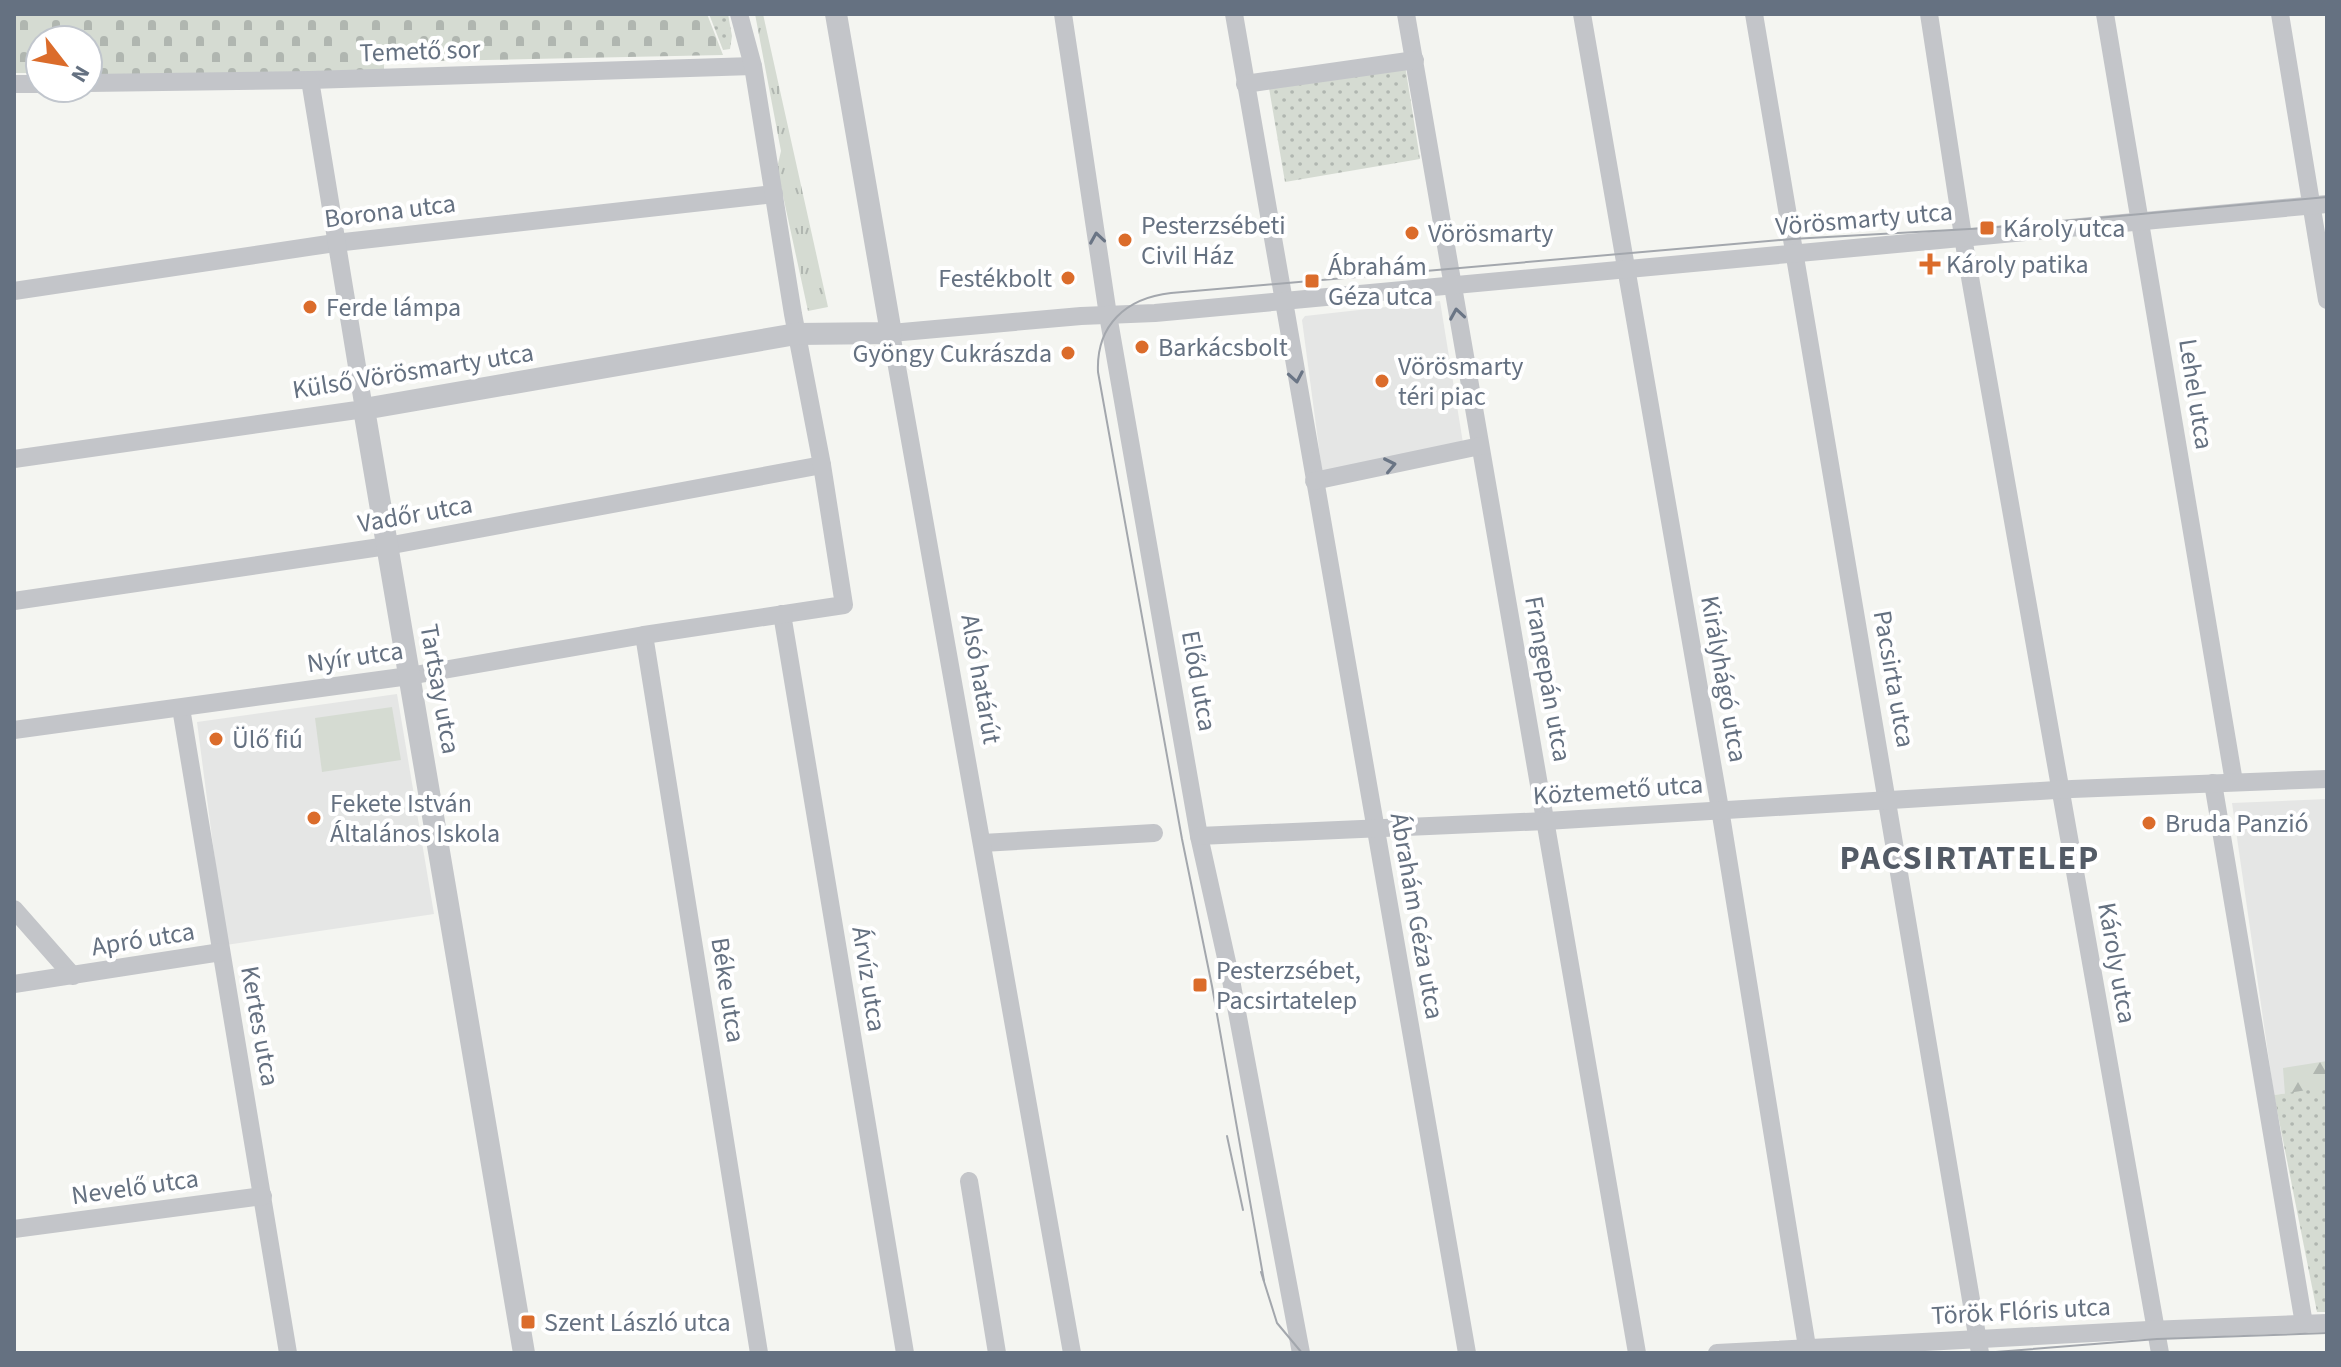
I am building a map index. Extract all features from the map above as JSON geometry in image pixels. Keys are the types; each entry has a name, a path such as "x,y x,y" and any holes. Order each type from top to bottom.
{"street":[{"path":"739,14 753,66 796,334 822,465"},
{"name":"Alsó határút","path":"836,14 1072,1353"},
{"name":"Előd utca","path":"1063,14 1108,315 1199,836 1231,980 1301,1353"},
{"name":"Ábrahám Géza utca","path":"1234,14 1467,1353"},
{"name":"Frangepán utca","path":"1406,14 1637,1353"},
{"name":"Királyhágó utca","path":"1582,14 1720,809 1808,1351"},
{"name":"Pacsirta utca","path":"1754,14 1979,1347"},
{"name":"Károly utca","path":"1929,14 1964,238 2160,1353"},
{"name":"Lehel utca","path":"2105,14 2234,782"},
{"path":"2280,14 2319,204 2327,300"},
{"path":"1245,84 1415,60"},
{"name":"Temető sor","path":"104,83 310,80 753,66"},
{"name":"Tartsay utca","path":"310,80 524,1353"},
{"name":"Borona utca","path":"14,291 335,243 774,194"},
{"name":"Vörösmarty utca","path":"1283,300 2319,204"},
{"path":"891,333 1283,300"},
{"name":"Külső Vörösmarty utca","path":"14,459 364,409 796,334 891,333"},
{"path":"1314,481 1480,446"},
{"name":"Vadőr utca","path":"14,601 387,546 822,465"},
{"name":"Nyír utca","path":"14,730 409,676 644,635 844,605 822,465"},
{"name":"Árvíz utca","path":"782,614 905,1353"},
{"name":"Béke utca","path":"644,635 759,1353"},
{"name":"Kertes utca","path":"181,708 288,1353"},
{"name":"Köztemető utca","path":"1199,836 1546,821 2060,790 2327,779"},
{"path":"2213,783 2304,1324"},
{"path":"982,843 1154,833"},
{"name":"Apró utca","path":"14,909 73,976"},
{"name":"Apró utca","path":"14,984 221,952"},
{"path":"969,1181 997,1353"},
{"name":"Nevelő utca","path":"14,1229 263,1196"},
{"name":"Török Flóris utca","path":"1717,1353 1979,1347 2156,1330 2327,1323"}],"shaded area":[{"name":"Vörösmarty téri piac","path":"1440,301 1463,443 1322,471 1302,320 1305,316"},
{"name":"Fekete István Általános Iskola","path":"397,694 434,914 226,945 197,722"},
{"path":"2327,799 2327,1087 2274,1095 2232,803"}],"green space":[{"path":"14,14 707,14 723,55 384,62 384,75 104,79 104,24 24,24 24,73 14,73"},
{"path":"709,14 728,14 732,36 730,49 723,50"},
{"path":"755,14 763,14 828,307 808,311 777,168 781,151"},
{"path":"1405,65 1420,159 1285,182 1269,88"},
{"path":"392,707 401,760 322,772 315,718"},
{"path":"2327,1061 2327,1110 2286,1108 2283,1068"},
{"path":"2327,1087 2327,1312 2317,1312 2274,1095"}],"tram line":[{"path":"1264,1281 1098,372 1102,341 1117,317 1140,301 1171,293 1792,239 1987,228 2327,197"},
{"path":"1227,1136 1243,1210"},
{"path":"1261,1272 1277,1323 1302,1353"},
{"path":"1983,1353 2157,1339 2327,1333"}],"place":[{"name":"Károly utca","path":"1987,228"},
{"name":"Vörösmarty","path":"1412,233"},
{"name":"Pesterzsébeti Civil Ház","path":"1125,240"},
{"name":"Károly patika","path":"1930,264"},
{"name":"Festékbolt","path":"1068,278"},
{"name":"Ábrahám Géza utca","path":"1312,281"},
{"name":"Ferde lámpa","path":"310,307"},
{"name":"Barkácsbolt","path":"1142,347"},
{"name":"Gyöngy Cukrászda","path":"1068,353"},
{"name":"Vörösmarty téri piac","path":"1382,381"},
{"name":"Ülő fiú","path":"216,739"},
{"name":"Fekete István Általános Iskola","path":"314,818"},
{"name":"Bruda Panzió","path":"2149,823"},
{"name":"Pesterzsébet, Pacsirtatelep","path":"1200,985"},
{"name":"Szent László utca","path":"528,1322"}],"district":[{"name":"PACSIRTATELEP","path":"1970,858"}]}
